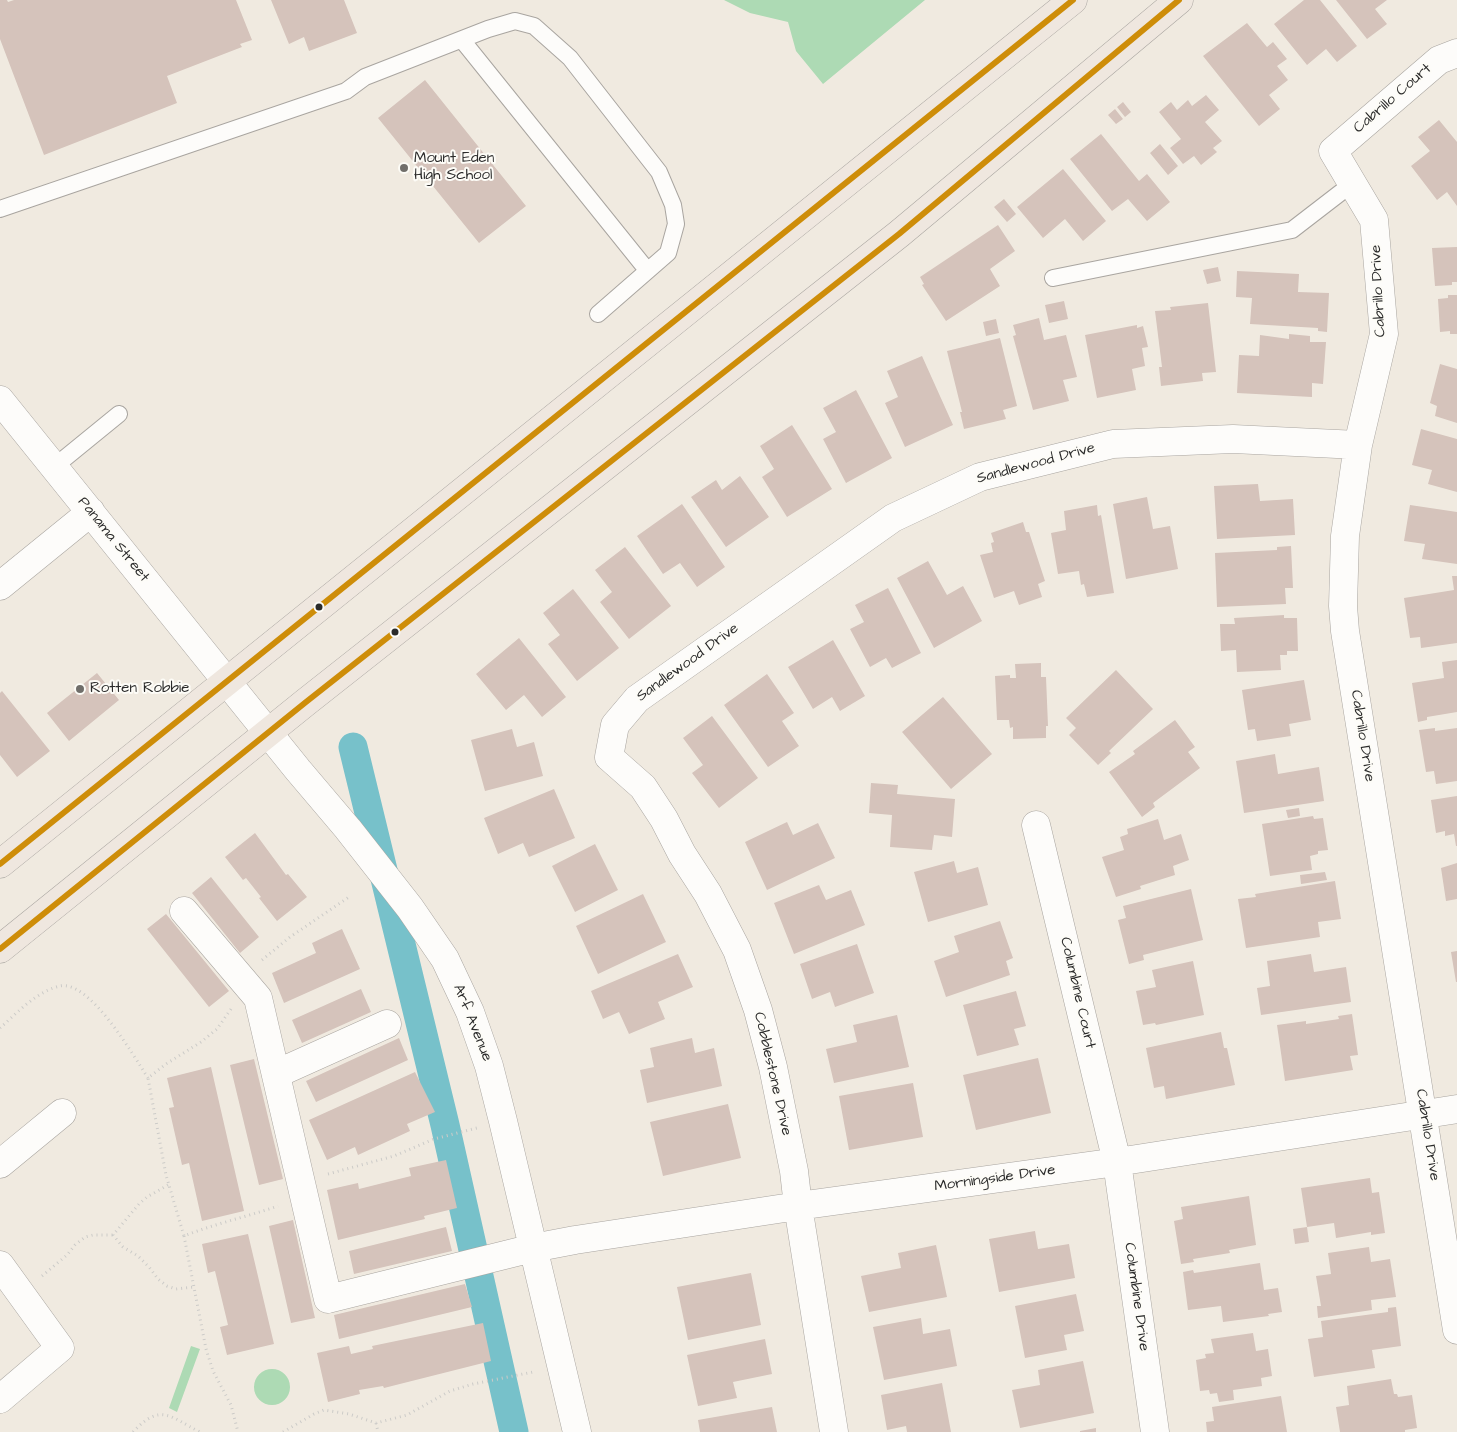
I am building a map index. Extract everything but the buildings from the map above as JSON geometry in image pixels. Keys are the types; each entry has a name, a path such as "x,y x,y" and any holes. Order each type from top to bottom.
{"main road":[{"path":"0,864 1073,0"},
{"path":"0,949 314,696 899,234 1179,0"}],"street":[{"name":"Cabrillo Court","path":"1333,150 1439,60 1457,53"},
{"name":"Cabrillo Drive","path":"1333,150 1374,220 1384,334 1358,445 1345,536 1343,606 1345,630 1457,1330"},
{"name":"Panama Street","path":"0,400 226,681"},
{"name":"Sandlewood Drive","path":"609,757 615,726 637,699 894,518 980,477 1113,444 1233,439 1358,445"},
{"path":"0,586 90,512"},
{"name":"Arf Avenue","path":"226,681 410,908 444,959 470,1012 489,1066 503,1121 576,1432"},
{"name":"Cobblestone Drive","path":"609,757 643,786 682,854 708,894 737,950 758,1010 773,1067 794,1171 834,1432"},
{"name":"Columbine Court","path":"1036,824 1117,1162"},
{"path":"184,912 258,998 303,1190"},
{"path":"276,1074 387,1024"},
{"name":"Morningside Drive","path":"303,1190 328,1299 533,1248 798,1206 1117,1162 1457,1109"},
{"path":"0,1164 62,1113"},
{"name":"Columbine Drive","path":"1117,1162 1155,1432"},
{"path":"0,1265 60,1348 0,1400"}],"lane":[{"path":"0,209 346,91 365,77 488,29 515,21 534,26 570,58 659,172 673,205 676,224 668,253 598,314"},
{"path":"462,40 647,270"},
{"path":"1053,278 1292,230 1353,183"},
{"path":"54,467 119,414"}],"path":[{"path":"148,1078 217,1029 245,984 290,937 349,897"},
{"path":"0,1028 40,995 60,986 74,987 83,992 103,1013 148,1078 168,1185 184,1236 211,1364 231,1405 238,1432"},
{"path":"184,1236 246,1216 303,1190 434,1139 503,1121"},
{"path":"113,1235 139,1204 168,1185"},
{"path":"113,1235 123,1247 138,1256 158,1279 167,1286 176,1290 194,1287"},
{"path":"21,1293 67,1255 85,1237 113,1235"},
{"path":"283,1432 324,1410 349,1414 376,1423 407,1415 450,1391 473,1384 562,1366"},
{"path":"133,1432 147,1419 160,1414 176,1418 200,1432"},
{"path":"376,1423 378,1432"}],"green space":[{"path":"724,0 925,0 823,84 796,51 788,22 750,13"},
{"path":"191,1346 200,1349 177,1412 169,1408"},
{"path":"272,1369 279,1370 285,1374 289,1380 289,1394 285,1400 279,1404 272,1405 265,1404 259,1400 255,1394 254,1387 255,1380 259,1374 265,1370"}],"waterway":[{"path":"353,747 445,1125 514,1432"}],"transit line":[{"path":"0,864 1073,0"},
{"path":"0,949 306,702 899,234 1179,0"}],"place":[{"name":"Mount Eden High School","path":"404,168"},
{"name":"Rotten Robbie","path":"80,689"}]}
